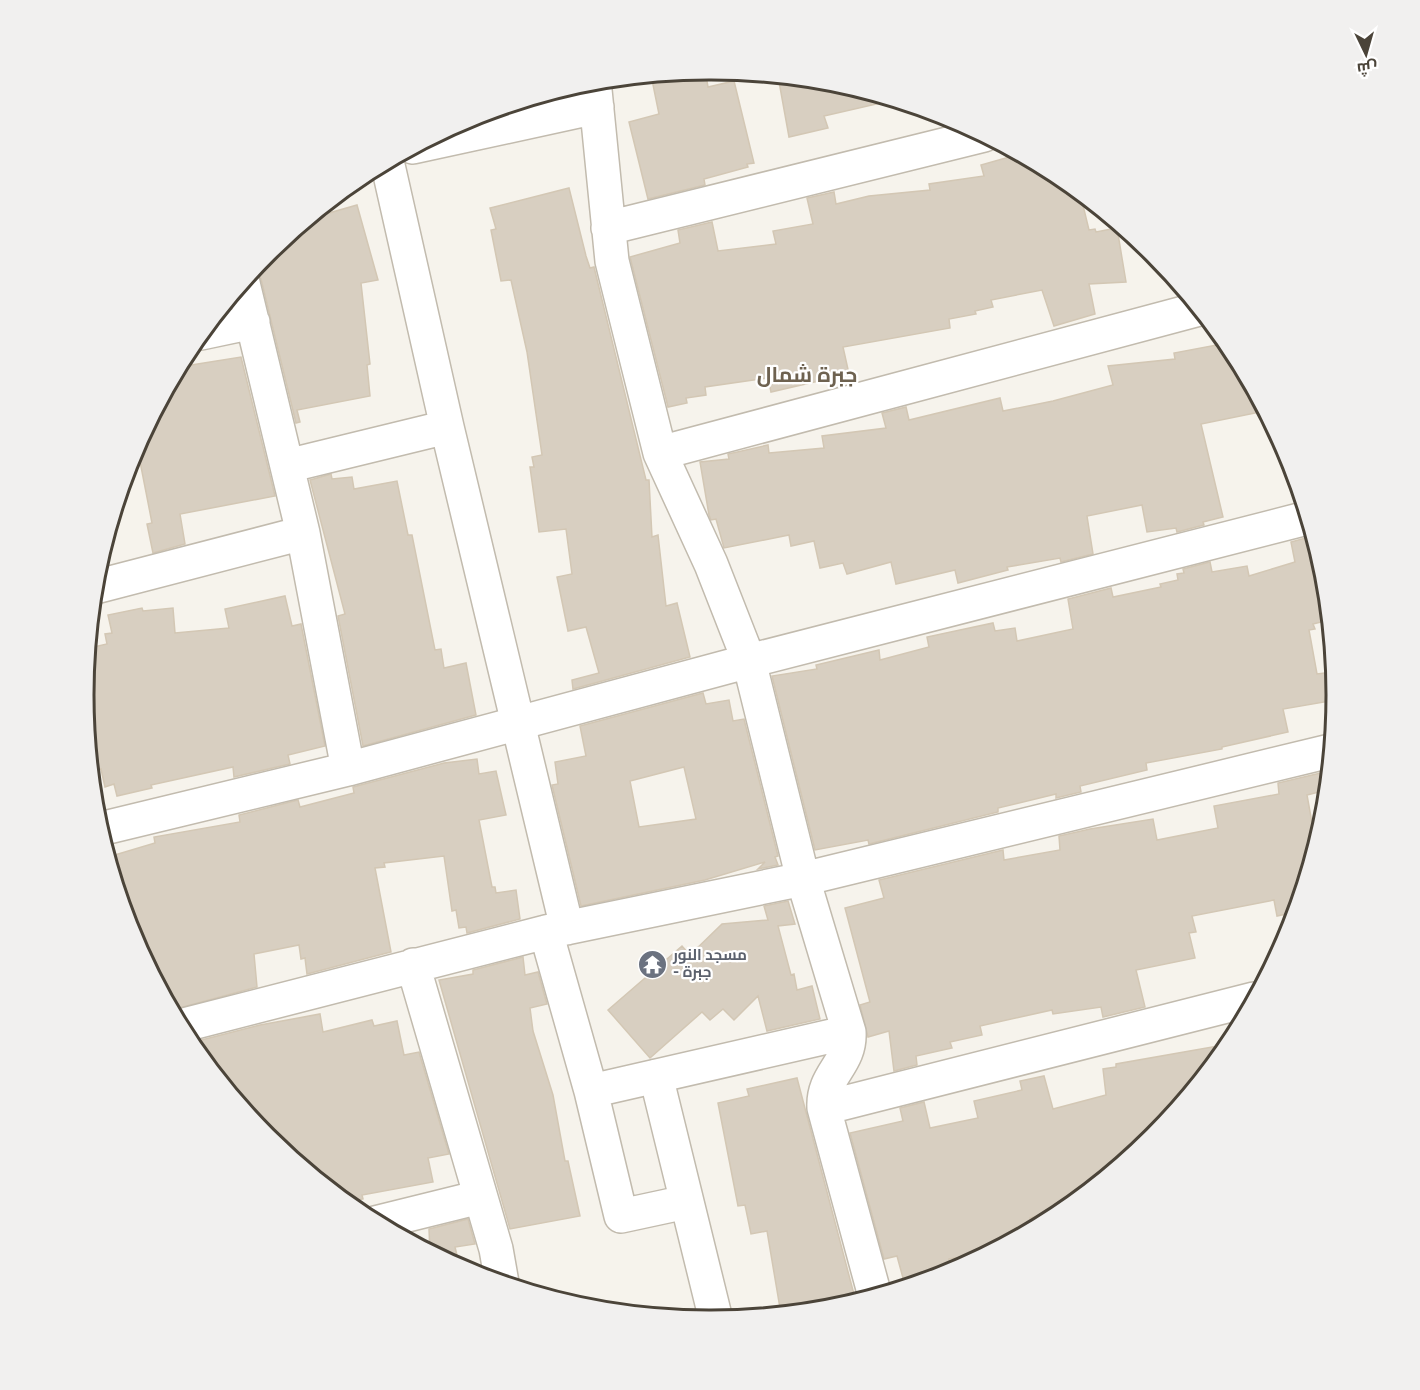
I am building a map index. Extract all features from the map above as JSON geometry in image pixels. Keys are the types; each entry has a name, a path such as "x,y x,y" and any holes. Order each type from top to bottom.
{"street":[{"path":"456,135 596,94 612,261 660,453 711,564 749,661 803,879 849,1032 850,1044 846,1055 824,1088 824,1108 873,1289"},
{"path":"608,228 972,138"},
{"path":"389,170 517,724 556,930 621,1216 686,1202"},
{"path":"245,291 303,533 348,769"},
{"path":"660,453 1191,311"},
{"path":"215,330 253,322"},
{"path":"287,466 447,427"},
{"path":"109,827 348,769 749,661 1300,520"},
{"path":"105,585 303,533"},
{"path":"190,1023 556,930 803,879 1322,753"},
{"path":"413,965 496,1249 500,1274"},
{"path":"824,1108 1244,1002"},
{"path":"591,1090 849,1032"},
{"path":"656,1076 713,1310"},
{"path":"387,1219 480,1197"}],"building":[{"path":"707,80 708,87 734,81 754,163 747,164 748,167 704,179 705,185 648,199 629,122 659,114 653,83"},
{"path":"779,84 830,91 880,103 824,116 828,128 789,137"},
{"path":"1009,157 1052,183 1083,206 1089,230 1095,229 1096,232 1112,229 1118,234 1126,282 1089,284 1095,314 1054,326 1042,290 991,300 993,307 975,311 976,314 949,319 950,328 843,347 849,374 771,392 768,378 705,387 706,395 686,398 687,403 668,407 630,257 680,243 678,230 712,222 718,251 776,244 773,231 813,224 807,198 834,192 836,204 869,196 930,190 929,184 984,176 981,165"},
{"path":"569,188 586,256 590,268 594,267 646,480 649,480 652,537 658,535 666,606 677,603 690,657 573,689 572,680 599,673 586,627 568,631 557,577 572,574 566,529 539,532 530,467 534,467 532,457 542,455 527,352 511,280 501,281 491,230 496,229 490,208"},
{"path":"357,205 378,280 361,283 370,364 367,365 370,396 297,410 300,422 296,423 259,276 304,232 327,214"},
{"path":"1216,345 1257,413 1201,424 1223,517 1203,522 1204,525 1177,532 1176,528 1147,532 1142,505 1087,516 1093,554 1061,562 1060,558 1007,567 1008,570 958,583 955,570 896,584 891,562 847,574 843,563 820,568 814,541 791,546 789,535 724,548 716,519 711,520 709,515 700,462 729,459 728,454 768,445 769,453 824,448 822,436 886,428 882,413 906,407 909,420 1000,398 1003,411 1053,401 1113,385 1108,366 1175,359 1174,353"},
{"path":"241,357 275,496 180,514 185,544 153,553 147,524 152,523 140,462 158,423 190,365"},
{"path":"331,474 332,479 352,477 354,489 397,481 408,535 412,535 435,650 441,649 444,668 466,663 476,715 363,746 338,616 345,614 310,480"},
{"path":"1305,538 1314,575 1321,622 1313,624 1315,629 1309,630 1317,674 1325,673 1326,695 1326,702 1283,709 1288,732 1222,747 1222,749 1146,763 1147,770 1080,786 1081,792 1056,798 1056,794 998,808 998,812 869,844 868,840 815,850 772,676 817,669 816,665 879,650 880,660 929,647 927,637 993,623 995,631 1015,628 1017,641 1073,629 1068,599 1111,588 1113,597 1161,587 1160,584 1178,580 1177,574 1184,573 1183,569 1210,562 1212,572 1247,566 1249,576 1295,562 1291,542"},
{"path":"285,596 292,626 301,624 325,746 288,755 290,764 234,777 233,767 151,785 152,788 117,796 114,784 105,787 99,769 94,695 97,646 107,644 105,634 112,633 108,615 142,608 143,611 173,608 175,633 229,628 225,609"},
{"path":"703,693 706,704 729,700 733,721 744,719 778,856 775,857 778,865 758,869 765,862 705,880 581,906 552,785 558,784 555,762 586,756 580,726","holes":["684,767 696,819 639,827 630,781"]},
{"path":"477,759 479,774 496,771 506,815 479,820 492,887 495,887 496,893 516,890 520,919 467,933 466,927 459,928 456,910 452,911 444,856 384,863 385,867 375,868 391,952 307,974 305,958 301,959 299,945 254,954 257,987 180,1008 141,931 115,855 155,843 154,837 240,822 239,815 298,800 300,807 354,793 353,787 444,763"},
{"path":"1320,773 1317,792 1307,795 1312,823 1305,854 1285,914 1277,916 1274,900 1192,916 1196,932 1189,933 1195,958 1136,970 1145,1007 1103,1017 1101,1007 1053,1014 1052,1010 980,1026 982,1035 950,1042 952,1048 916,1056 917,1065 894,1071 889,1031 868,1037 860,1005 870,1002 845,908 884,898 879,880 1003,850 1004,860 1060,850 1059,836 1153,819 1157,840 1218,828 1214,806 1279,794 1278,783"},
{"path":"788,901 795,924 778,926 791,975 794,974 797,990 812,986 820,1019 767,1031 758,996 734,1020 723,1009 710,1020 702,1012 650,1058 608,1010 682,946 690,955 722,924 768,920 764,906"},
{"path":"523,957 525,975 538,972 547,1004 530,1008 533,1031 553,1095 565,1161 568,1161 580,1216 510,1229 439,980 473,974 473,970"},
{"path":"320,1014 323,1032 372,1020 374,1026 397,1021 404,1055 419,1052 449,1154 428,1158 433,1182 362,1195 363,1199 358,1200 304,1158 247,1101 200,1040 260,1025"},
{"path":"1215,1046 1173,1101 1145,1130 1116,1158 1052,1207 982,1247 960,1258 949,1259 949,1262 914,1276 903,1278 897,1256 884,1259 850,1133 903,1121 900,1108 924,1102 930,1128 978,1118 974,1101 1022,1090 1020,1081 1044,1076 1053,1109 1106,1095 1103,1069 1116,1067 1116,1064"},
{"path":"797,1078 854,1294 780,1306 767,1231 751,1234 745,1205 738,1206 718,1103 749,1096 747,1089"},
{"path":"468,1219 475,1244 455,1247 457,1256 430,1243 429,1229"}],"place":[{"name":"مسجد النور - جبرة","path":"652,964"}],"district":[{"name":"جبرة شمال","path":"807,374"}]}
